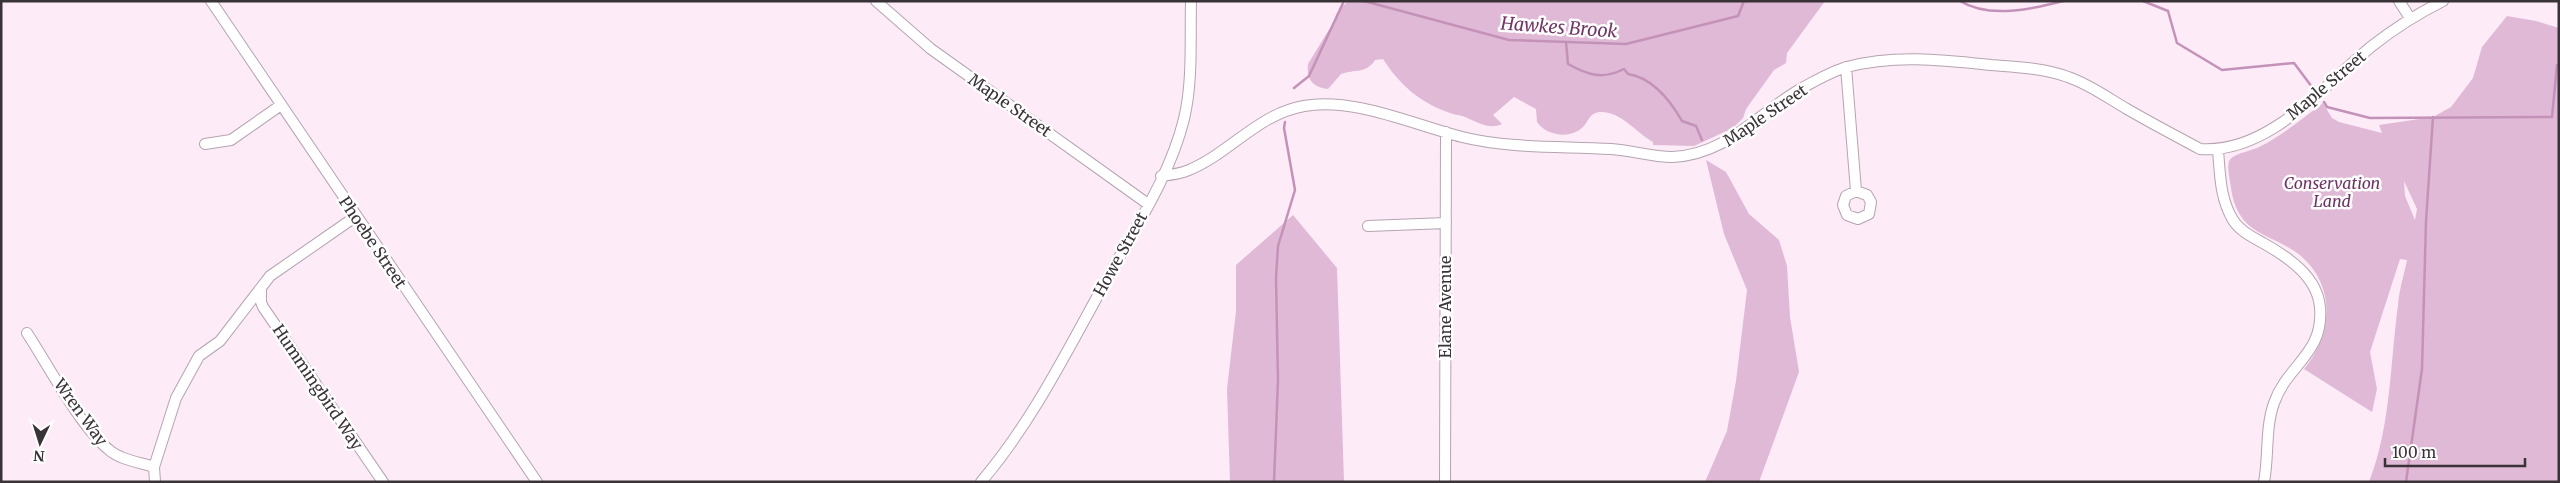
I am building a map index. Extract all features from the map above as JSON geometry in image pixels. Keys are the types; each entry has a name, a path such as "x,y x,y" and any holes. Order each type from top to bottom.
{"street":[{"name":"Phoebe Street","path":"211,1 537,482"},
{"name":"Maple Street","path":"876,1 931,49 1148,204"},
{"name":"Howe Street","path":"981,482 1018,436 1040,399 1162,176 1184,119 1188,98 1191,1"},
{"path":"2399,1 2410,18"},
{"name":"Maple Street","path":"1162,176 1187,171 1210,159 1258,123 1280,113 1305,106 1327,105 1362,110 1460,137 1504,144 1621,150 1657,156 1686,155 1723,144 1784,98 1846,67 1882,60 1918,59 2040,70 2068,77 2200,149 2218,150 2246,142 2300,110 2353,62 2410,18 2443,1"},
{"path":"1846,67 1856,191"},
{"path":"205,144 231,140 281,105"},
{"name":"Elane Avenue","path":"1445,482 1446,132"},
{"path":"2218,150 2222,189 2234,221 2251,237 2281,254 2307,275 2319,297 2320,322 2314,346 2283,383 2274,402 2269,426 2264,482"},
{"path":"155,482 154,467 176,398 199,356 220,341 270,276 355,216"},
{"path":"1368,226 1446,223"},
{"name":"Hummingbird Way","path":"261,290 260,302 263,308 382,482"},
{"name":"Wren Way","path":"27,333 87,427 108,450 124,458 154,467"}],"green space":[{"path":"1348,1 1825,1 1787,53 1786,63 1774,70 1746,109 1743,118 1733,128 1694,146 1653,145 1653,142 1622,119 1609,113 1601,112 1592,115 1582,128 1571,134 1552,133 1541,127 1537,122 1536,109 1514,97 1493,115 1502,124 1497,126 1483,125 1429,104 1411,92 1396,77 1383,59 1375,60 1364,69 1341,74 1328,89 1318,87 1309,78 1308,64 1330,28 1335,24 1340,9"},
{"name":"Conservation Land","path":"2507,16 2536,21 2559,28 2559,482 2369,482 2382,439 2386,417 2400,288 2407,260 2400,259 2370,352 2377,389 2372,412 2304,369 2320,342 2325,327 2325,297 2321,282 2313,268 2301,256 2248,225 2241,216 2235,204 2231,188 2228,171 2229,161 2239,154 2257,148 2277,137 2323,103 2332,118 2339,122 2382,133 2379,125 2433,117 2451,107 2473,78 2482,47","holes":["2404,181 2417,209 2415,220 2405,196"]},
{"path":"1706,160 1726,172 1749,214 1779,240 1787,266 1790,317 1799,372 1759,482 1705,482 1727,431 1736,381 1747,290 1724,234"},
{"path":"1293,215 1337,268 1344,482 1230,482 1227,389 1236,311 1236,265"}],"waterway":[{"path":"1294,88 1309,76 1344,1"},
{"name":"Hawkes Brook","path":"1364,1 1509,40 1626,44 1738,16 1744,1"},
{"name":"Hawkes Brook","path":"1960,1 1984,10 1997,11 2025,9 2063,1"},
{"name":"Hawkes Brook","path":"2143,1 2168,11 2177,43 2222,70 2294,63 2312,87"},
{"path":"1566,42 1568,64 1595,75 1609,74 1624,69 1628,74 1645,80 1660,91 1682,121 1696,126 1702,140"},
{"path":"2324,102 2327,107 2370,118 2552,117 2557,65 2559,65"},
{"path":"2406,482 2422,369 2426,221 2433,117"},
{"path":"1274,482 1278,380 1276,278 1278,246 1295,190 1284,128 1285,122"}]}
